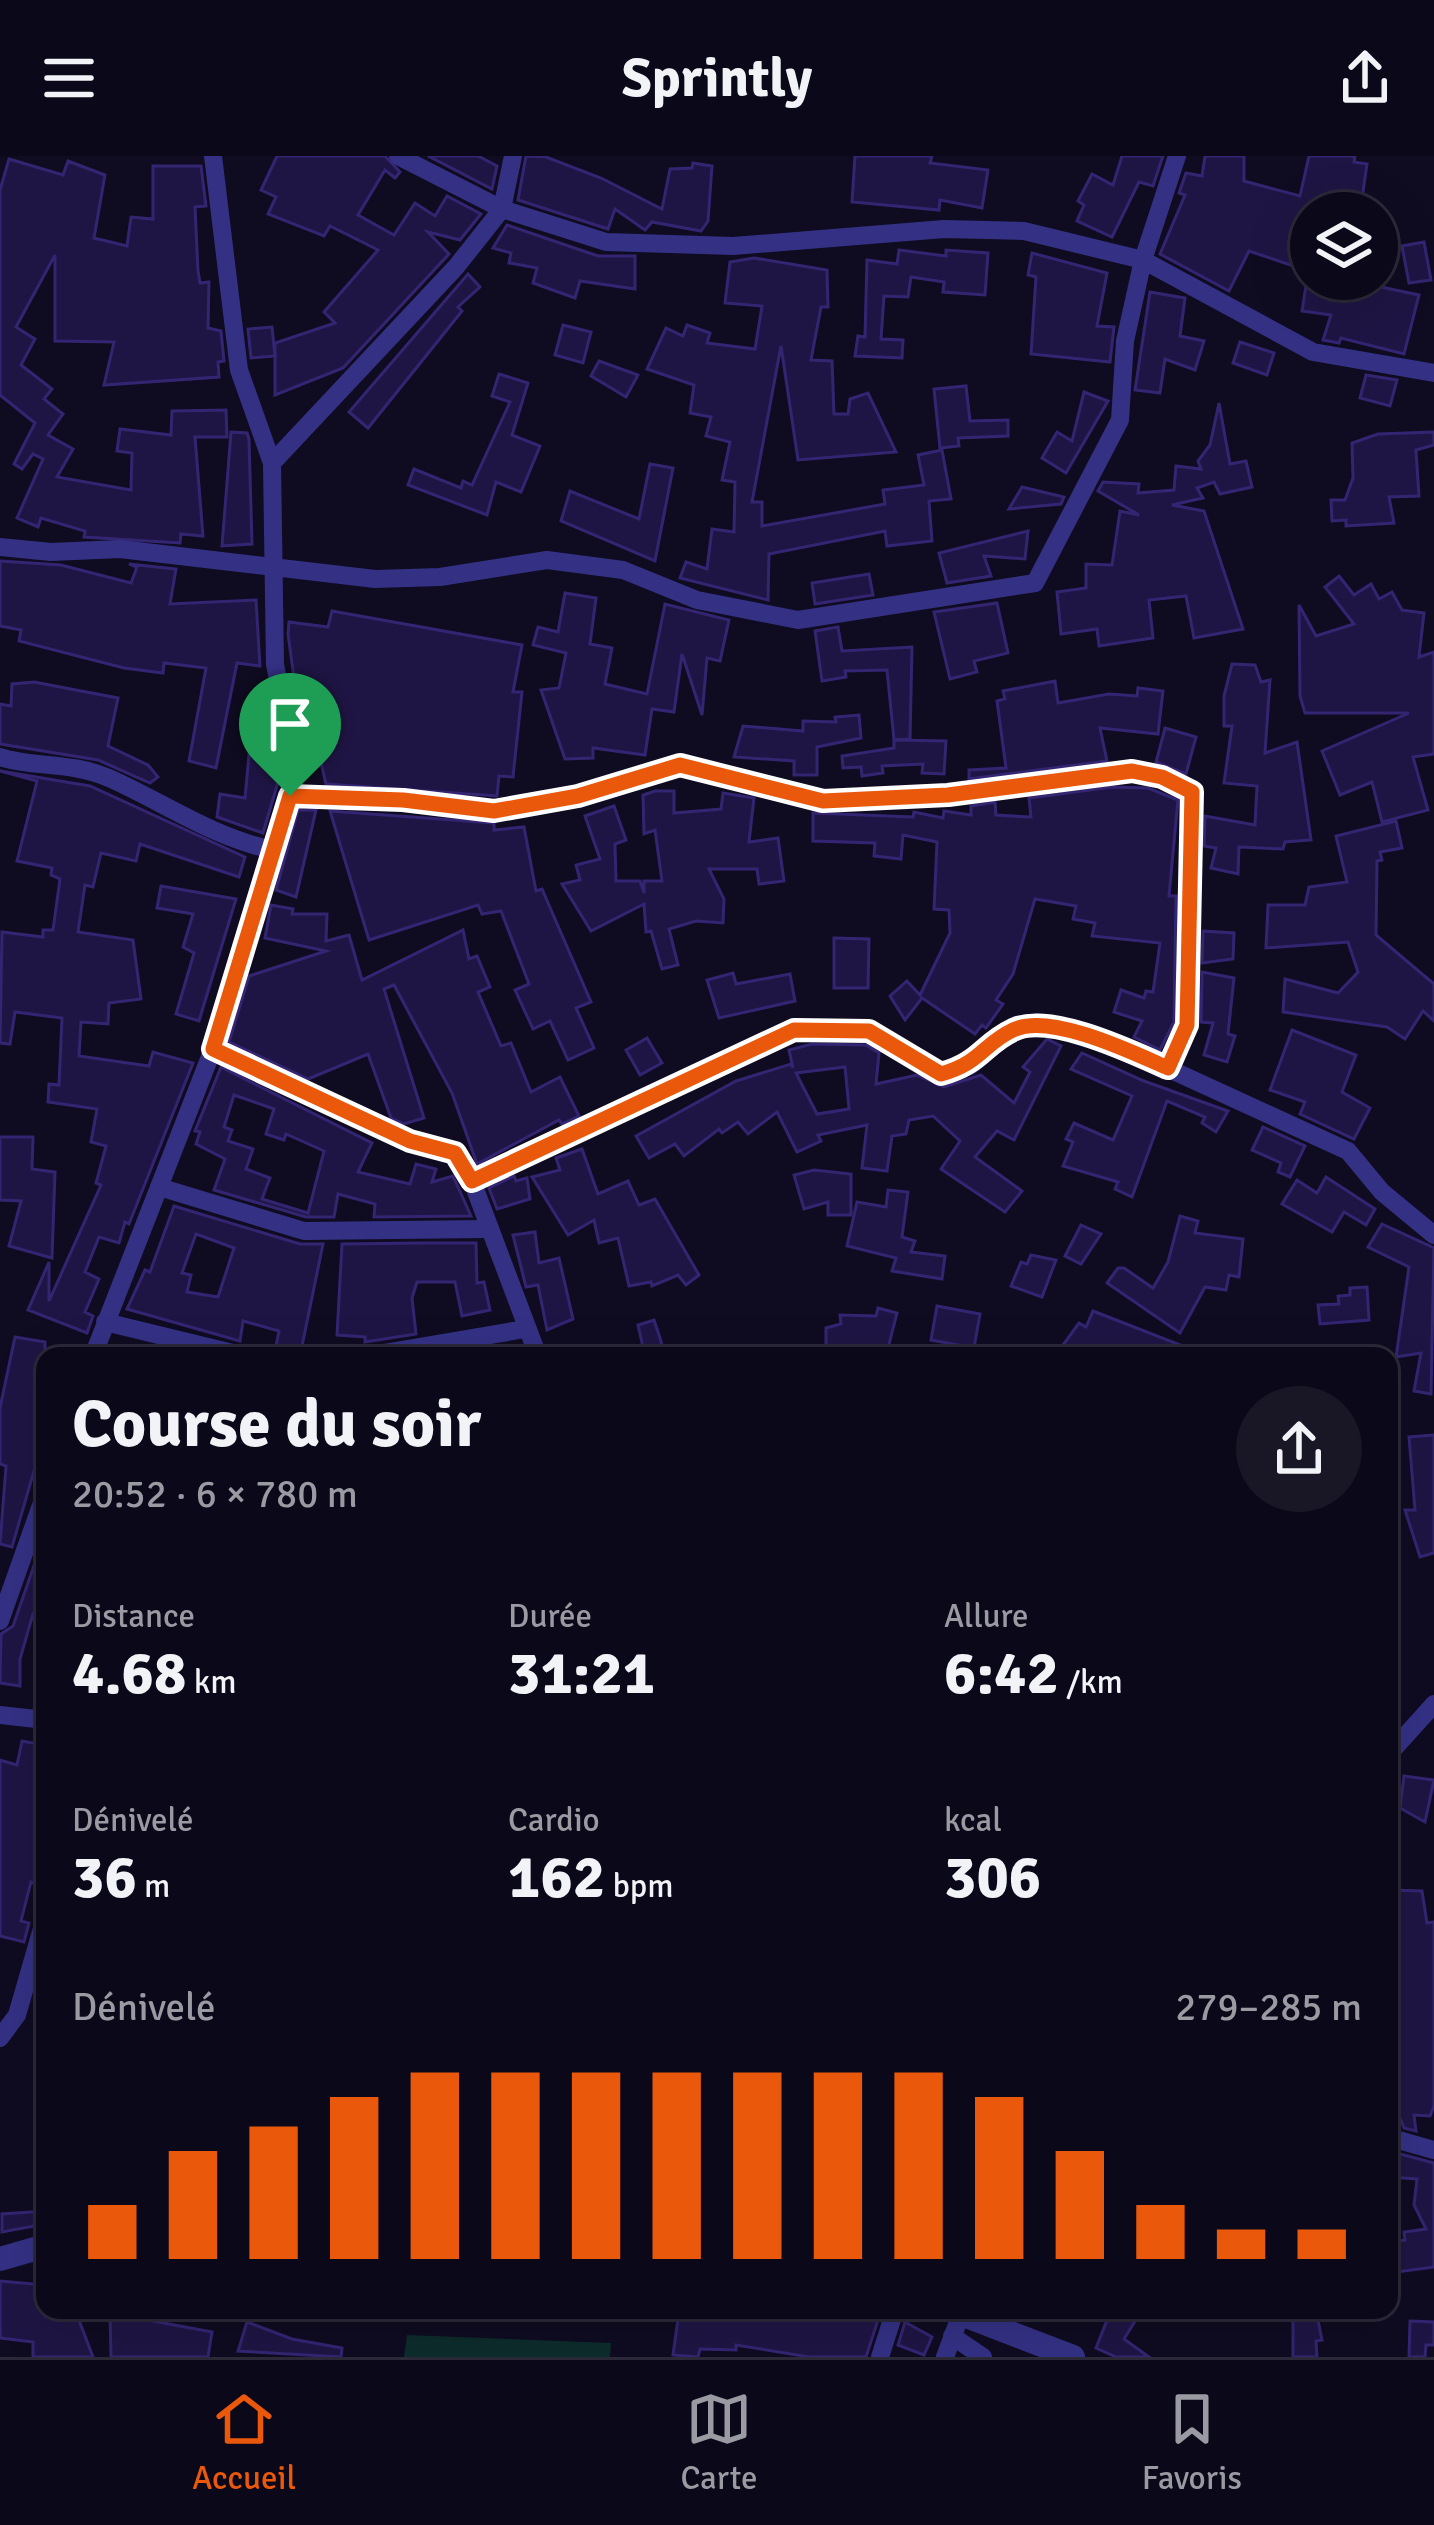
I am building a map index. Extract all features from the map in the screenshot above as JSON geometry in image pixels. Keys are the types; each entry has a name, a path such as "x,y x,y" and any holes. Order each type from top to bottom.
{"street":[{"path":"97,1347 213,1049 295,771 274,664 272,463 239,370 213,156"},
{"path":"398,156 502,209 630,244 733,246 990,228 1024,231 1143,260 1313,352 1434,373"},
{"path":"272,463 457,267 502,209 514,156"},
{"path":"0,547 51,552 120,549 397,578 547,560 623,570 697,600 798,620 1035,583 1120,421 1125,341 1143,260 1177,156"},
{"path":"0,757 68,765 107,777 178,814 273,850"},
{"path":"290,796 403,800 494,811 578,796 680,765 823,801 948,795 1132,771 1162,777 1192,792 1188,1009 1168,1068"},
{"path":"472,1181 794,1030 869,1031 941,1074 970,1066 1011,1030 1038,1022 1168,1068 1348,1151 1382,1192 1434,1235"},
{"path":"213,1049 410,1141 455,1153 472,1181 485,1228 534,1347"},
{"path":"159,1187 304,1231 485,1228"},
{"path":"105,1322 207,1347"},
{"path":"419,1347 525,1329"},
{"path":"0,1621 36,1519"},
{"path":"1398,1744 1434,1704"},
{"path":"0,1715 36,1719"},
{"path":"0,2038 17,2015 36,1949"},
{"path":"1398,2140 1434,2150"},
{"path":"0,2259 36,2249"},
{"path":"880,2357 892,2319"},
{"path":"945,2357 955,2320"},
{"path":"955,2320 983,2357"},
{"path":"955,2320 1073,2357"}],"green space":[{"path":"407,2335 611,2343 610,2357 404,2357"}],"building":[{"path":"277,156 385,156 400,172 395,178 385,170 358,215 394,235 415,203 435,216 447,196 481,214 460,240 428,232 449,254 343,368 275,395 275,343 335,323 324,312 378,250 330,226 324,236 268,214 276,197 261,190"},
{"path":"428,156 478,156 497,166 492,189"},
{"path":"526,156 546,157 601,178 662,209 670,169 692,168 693,163 712,166 708,221 701,231 652,222 645,230 615,209 608,229 518,200"},
{"path":"855,156 932,156 930,163 988,170 982,208 940,200 939,210 852,202"},
{"path":"1122,156 1163,156 1153,186 1139,182 1112,237 1077,221 1084,205 1078,201 1092,174 1113,185"},
{"path":"1205,156 1244,156 1244,181 1290,193 1290,265 1249,251 1229,291 1160,254 1185,195 1179,193 1186,173 1202,176"},
{"path":"1309,156 1355,156 1354,162 1367,164 1363,192 1301,192"},
{"path":"9,159 63,175 68,161 105,175 94,238 127,246 131,217 153,219 153,166 201,166 206,206 195,207 198,271 200,283 209,282 208,328 221,331 224,361 218,362 219,377 104,385 114,342 55,341 55,255 16,327 35,339 21,365 52,389 44,399 63,414 48,435 73,449 57,477 131,490 132,453 117,451 120,429 171,435 172,411 226,410 227,437 195,437 203,536 181,534 180,543 84,537 85,531 41,518 38,527 17,518 43,459 33,454 22,469 14,464 35,423 0,395 0,190"},
{"path":"507,225 598,256 635,256 635,289 580,281 575,298 533,283 537,268 509,263 511,253 493,248"},
{"path":"1424,242 1431,280 1409,283 1402,246"},
{"path":"899,250 946,256 946,250 988,253 985,295 943,292 944,282 911,277 908,297 884,296 881,339 903,340 902,358 855,356 858,336 865,337 867,260 897,264"},
{"path":"1032,253 1107,273 1097,326 1114,327 1110,362 1031,354 1036,277 1028,275"},
{"path":"754,258 827,270 828,307 821,307 811,360 832,361 834,414 848,414 850,399 868,393 896,452 798,460 781,346 752,502 762,502 762,526 885,504 883,490 924,485 918,455 942,450 951,499 929,501 932,541 887,546 885,531 769,554 768,600 680,578 686,562 707,569 712,529 734,532 735,482 722,480 730,442 706,436 711,417 690,413 694,385 647,369 666,328 683,336 687,325 710,333 707,343 755,349 762,306 725,303 730,262"},
{"path":"468,274 480,287 458,307 462,311 368,428 349,412"},
{"path":"1398,291 1419,295 1404,354 1341,338 1339,343 1323,340 1331,315 1302,311 1304,300 1398,300"},
{"path":"1150,292 1185,298 1180,336 1204,341 1195,370 1165,359 1160,393 1135,390"},
{"path":"563,325 591,332 583,363 555,355"},
{"path":"272,327 275,356 251,358 248,329"},
{"path":"1240,342 1274,353 1267,375 1233,363"},
{"path":"599,361 638,375 626,397 591,376"},
{"path":"499,374 528,383 512,435 540,446 521,492 496,482 487,515 408,485 414,469 461,488 463,481 472,485 510,402 492,396"},
{"path":"1366,375 1397,380 1390,406 1360,398"},
{"path":"966,386 970,421 1008,420 1008,436 958,438 959,446 940,448 934,389"},
{"path":"1084,392 1108,401 1066,473 1042,458 1057,432 1072,441"},
{"path":"1219,403 1230,464 1246,461 1252,487 1220,494 1214,482 1197,488 1203,498 1172,505 1204,511 1243,629 1194,638 1186,596 1149,600 1153,638 1099,646 1097,629 1061,634 1057,592 1086,588 1086,564 1112,565 1120,511 1139,515 1098,491 1103,482 1139,484 1138,493 1174,490 1176,466 1201,469 1198,461 1210,445"},
{"path":"231,432 247,433 249,439 252,544 222,546"},
{"path":"1434,432 1434,445 1416,450 1419,496 1389,497 1394,523 1346,526 1346,520 1332,521 1331,500 1345,500 1353,478 1352,443 1378,434"},
{"path":"650,464 673,468 655,561 561,521 570,491 639,519"},
{"path":"1022,487 1064,497 1061,504 1009,509"},
{"path":"1028,531 1025,559 984,556 991,576 947,583 939,553"},
{"path":"0,561 61,565 131,583 137,567 129,564 176,569 170,604 256,600 260,666 237,663 216,768 189,761 206,668 164,663 163,673 124,668 19,641 21,630 0,626"},
{"path":"869,574 873,595 815,604 812,583"},
{"path":"1339,576 1354,595 1371,584 1379,599 1392,592 1402,610 1424,613 1419,657 1434,652 1434,754 1413,757 1428,810 1382,822 1372,782 1340,795 1322,751 1409,713 1305,713 1300,696 1299,605 1316,636 1354,624 1325,587"},
{"path":"565,593 596,598 590,644 612,648 605,684 647,694 665,604 729,620 720,661 707,658 702,715 682,654 674,712 652,709 645,755 593,748 593,758 565,759 541,690 559,688 566,653 533,645 538,627 558,632"},
{"path":"997,603 1008,653 974,661 977,672 950,679 934,612"},
{"path":"332,611 522,645 513,692 522,692 513,777 499,776 497,796 326,784 313,729 301,729 288,634 289,622 328,627"},
{"path":"838,627 842,651 912,647 910,739 894,740 887,670 845,671 846,677 822,681 815,631"},
{"path":"1232,664 1255,665 1261,682 1270,680 1265,753 1297,742 1311,840 1285,842 1283,849 1239,847 1238,874 1211,868 1216,848 1204,846 1205,816 1255,825 1257,786 1224,783 1232,726 1224,726 1224,696"},
{"path":"1055,681 1058,703 1109,694 1137,696 1138,688 1163,691 1158,734 1100,728 1107,761 969,779 969,770 1006,768 997,701 1005,699 1003,691"},
{"path":"34,682 118,698 108,746 148,765 158,777 150,783 98,760 0,744 0,704 11,706 12,684"},
{"path":"859,715 861,738 817,747 817,775 794,775 794,761 734,757 743,726 803,731 803,721 836,722 835,717"},
{"path":"1165,728 1196,737 1186,774 1156,762"},
{"path":"251,733 274,734 276,771 281,772 263,833 217,817 220,794 245,798"},
{"path":"894,740 946,741 944,774 922,773 923,764 882,766 883,773 862,776 861,767 843,768 842,756 894,748"},
{"path":"0,771 90,786 245,857 239,877 140,844 136,861 101,853 93,887 85,885 78,932 133,940 141,999 109,1003 108,1024 81,1022 79,1056 149,1066 153,1052 193,1063 129,1224 125,1222 119,1243 99,1237 85,1272 99,1279 85,1312 93,1316 87,1333 28,1310 49,1262 49,1301 101,1185 96,1183 106,1146 91,1142 97,1109 48,1102 49,1084 59,1085 62,1018 15,1012 10,1044 0,1043 2,932 43,937 43,930 53,930 60,879 51,875 52,868 17,861 37,781"},
{"path":"1112,787 1148,788 1178,800 1169,896 1176,896 1174,1022 1160,1050 1134,1037 1142,1021 1114,1012 1121,990 1144,998 1146,991 1153,992 1160,943 1092,936 1095,923 1073,919 1076,906 1035,899 1013,974 996,1000 1003,1004 986,1028 982,1025 975,1034 922,998 905,1020 890,996 907,981 920,995 950,933 949,910 934,909 937,842 903,835 901,859 874,856 875,843 813,841 813,813 913,817 914,812 943,818 944,811 971,815 971,806 995,802 996,815 1031,817 1029,798"},
{"path":"674,791 674,813 721,809 723,793 754,798 749,842 778,838 784,881 759,884 757,869 709,869 724,899 723,923 696,921 669,929 678,965 662,969 651,931 646,932 644,904 591,931 562,884 580,880 576,865 600,859 585,816 614,806 626,840 615,844 616,881 640,881 644,893 644,881 662,881 655,830 644,834 643,795"},
{"path":"298,810 316,810 296,897 276,890"},
{"path":"330,811 494,823 494,830 524,827 536,891 542,889 591,1002 576,1008 594,1048 568,1060 550,1021 533,1029 515,990 529,984 501,911 482,914 478,905 369,940"},
{"path":"1396,821 1402,848 1380,852 1382,860 1377,861 1376,935 1434,984 1434,1021 1423,1011 1405,1039 1387,1027 1283,1012 1285,979 1338,993 1358,972 1348,942 1266,948 1268,905 1305,905 1309,887 1347,882 1336,836"},
{"path":"161,886 236,899 199,1021 176,1014 194,953 183,947 193,914 157,908"},
{"path":"271,905 293,909 292,914 327,914 326,941 349,935 362,980 463,930 469,959 477,956 490,987 478,992 501,1046 511,1043 531,1092 560,1077 579,1116 562,1124 559,1120 477,1164 452,1093 394,985 384,989 424,1118 404,1124 391,1118 368,1054 308,1079 229,1042 249,976 326,951 265,938"},
{"path":"1203,931 1234,933 1233,959 1202,963"},
{"path":"834,938 869,939 868,988 834,988"},
{"path":"1202,972 1234,978 1228,1034 1235,1036 1227,1062 1204,1055 1213,1023 1201,1022"},
{"path":"733,973 736,984 790,974 795,1001 719,1018 707,980"},
{"path":"1292,1030 1356,1055 1342,1092 1370,1108 1354,1139 1300,1114 1305,1102 1270,1090"},
{"path":"647,1038 662,1063 640,1075 626,1050"},
{"path":"1047,1039 1061,1046 1014,1140 997,1131 975,1157 1022,1191 1005,1212 941,1169 960,1141 933,1116 909,1120 906,1134 892,1136 887,1171 862,1168 867,1125 818,1135 821,1141 797,1152 777,1112 748,1134 738,1122 722,1133 719,1129 684,1156 675,1144 649,1158 636,1136 736,1081 791,1064 793,1068 789,1050 812,1044 866,1045 879,1053 876,1084 917,1075 944,1087 981,1075 1014,1103 1030,1072 1023,1067","holes":["845,1067 849,1109 817,1114 796,1073"]},
{"path":"1082,1053 1228,1111 1216,1132 1202,1123 1205,1117 1167,1101 1132,1197 1115,1189 1118,1182 1063,1166 1073,1142 1066,1139 1074,1123 1113,1140 1132,1096 1071,1069"},
{"path":"221,1067 372,1143 358,1172 410,1184 416,1164 436,1169 432,1182 453,1176 471,1216 374,1217 375,1204 338,1194 334,1217 306,1217 214,1190 225,1159 196,1144 200,1132 195,1131","holes":["234,1095 274,1109 266,1134 284,1140 286,1134 324,1151 308,1213 262,1199 270,1178 246,1169 253,1149 228,1141 232,1130 224,1127"]},
{"path":"1263,1127 1305,1146 1290,1177 1278,1172 1281,1163 1252,1150"},
{"path":"0,1137 33,1137 32,1169 55,1172 52,1258 9,1246 21,1201 0,1200"},
{"path":"582,1149 598,1194 628,1181 639,1205 655,1199 699,1275 686,1285 678,1275 652,1286 651,1282 629,1286 618,1238 599,1243 594,1220 568,1235 532,1177 560,1170 556,1158"},
{"path":"814,1170 851,1174 851,1215 828,1215 828,1202 804,1209 794,1175"},
{"path":"514,1176 516,1181 527,1178 530,1199 497,1209 489,1188"},
{"path":"1326,1177 1375,1209 1366,1225 1344,1212 1332,1232 1282,1204 1297,1180 1317,1193"},
{"path":"888,1190 908,1192 902,1237 915,1241 911,1252 945,1256 942,1279 892,1271 896,1258 847,1246 857,1202 886,1207"},
{"path":"174,1206 300,1244 323,1244 302,1347 276,1346 279,1331 243,1321 240,1341 127,1309 145,1270 150,1272","holes":["196,1234 234,1248 218,1297 187,1292 191,1275 182,1273"]},
{"path":"1180,1216 1198,1221 1195,1233 1243,1239 1239,1277 1229,1275 1226,1290 1205,1287 1180,1333 1107,1283 1118,1268 1124,1268 1153,1288 1168,1262"},
{"path":"1382,1224 1434,1248 1431,1394 1414,1391 1421,1353 1398,1357 1409,1267 1368,1247"},
{"path":"1081,1225 1101,1234 1081,1264 1065,1256"},
{"path":"535,1232 539,1263 559,1258 573,1319 547,1330 538,1285 526,1287 513,1235"},
{"path":"476,1243 477,1283 484,1282 490,1310 462,1316 455,1282 417,1282 412,1298 416,1334 365,1342 365,1337 337,1335 342,1244"},
{"path":"1031,1255 1056,1260 1042,1297 1011,1286 1021,1262 1027,1264"},
{"path":"1367,1287 1369,1320 1320,1324 1318,1305 1339,1304 1338,1296 1350,1295 1350,1288"},
{"path":"937,1306 980,1314 974,1347 931,1340"},
{"path":"878,1308 897,1313 888,1347 826,1347 826,1328 841,1324 840,1315 876,1316"},
{"path":"1093,1311 1185,1347 1062,1347 1079,1323 1086,1327"},
{"path":"654,1320 662,1347 643,1347 638,1325"},
{"path":"15,1337 45,1342 45,1347 36,1347 36,1464 12,1547 0,1544 6,1466 0,1464 0,1408"},
{"path":"1434,1435 1434,1553 1420,1557 1405,1510 1415,1510 1409,1437"},
{"path":"36,1560 36,1615 20,1659 20,1686 0,1683 1,1634 13,1626"},
{"path":"22,1741 36,1744 36,1884 31,1882 21,1921 29,1923 24,1942 0,1936 0,1760 17,1765"},
{"path":"1404,1776 1434,1780 1425,1822 1400,1808"},
{"path":"1398,1890 1422,1891 1427,1923 1434,1922 1434,2106 1430,2116 1414,2115 1416,2131 1404,2128 1398,2112"},
{"path":"1398,2153 1434,2163 1434,2267 1398,2272 1398,2241 1405,2240 1404,2232 1426,2229 1414,2205 1417,2179 1398,2178"},
{"path":"36,2212 36,2226 2,2232 2,2214"},
{"path":"0,2281 36,2284 36,2319 79,2319 93,2357 33,2357 33,2342 0,2338"},
{"path":"110,2319 150,2319 212,2332 208,2357 111,2357"},
{"path":"678,2319 878,2319 866,2357 809,2357 736,2345 736,2350 700,2349 698,2357 673,2355"},
{"path":"1107,2319 1136,2319 1124,2339 1149,2357 1116,2357 1096,2348"},
{"path":"1293,2319 1318,2319 1322,2340 1316,2341 1317,2357 1293,2357"},
{"path":"1410,2321 1434,2322 1434,2345 1426,2345 1425,2357 1409,2357"},
{"path":"247,2322 292,2339 342,2348 341,2357 238,2351"},
{"path":"905,2322 932,2337 924,2355 898,2345"}],"route":[{"path":"680,765 823,801 948,795 1132,771 1162,777 1192,792 1187,1025 1168,1068 1038,1022 1011,1030 970,1066 941,1074 869,1031 794,1030 472,1181 455,1153 410,1141 213,1049 290,796 366,797 494,811 578,796 680,765"}]}
